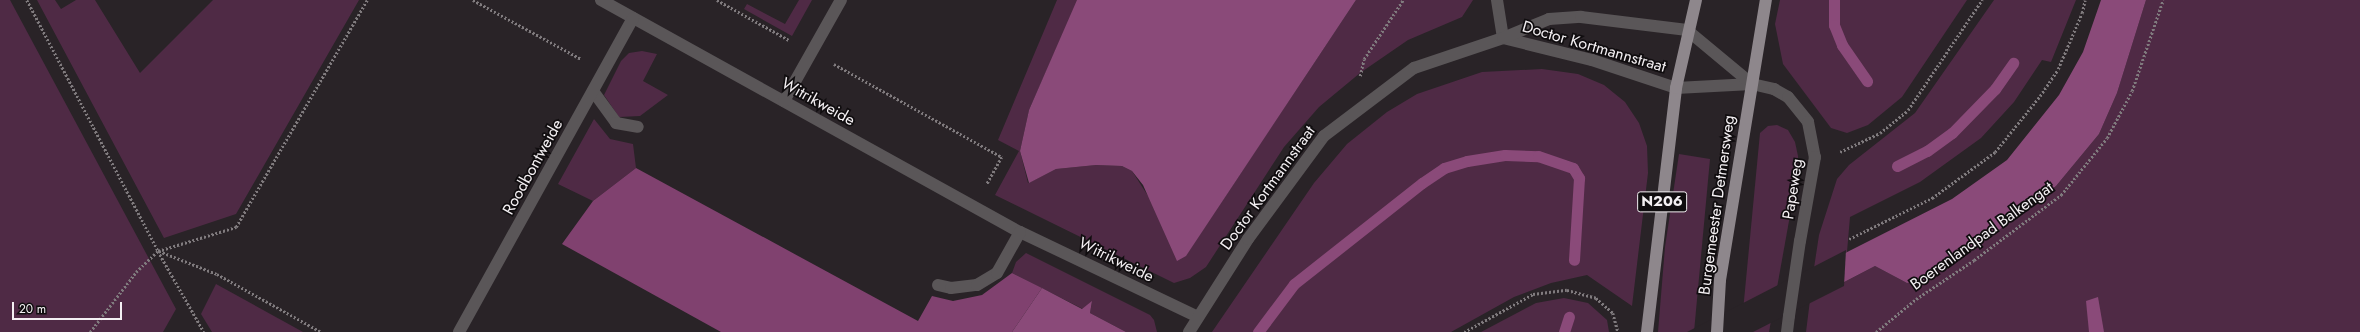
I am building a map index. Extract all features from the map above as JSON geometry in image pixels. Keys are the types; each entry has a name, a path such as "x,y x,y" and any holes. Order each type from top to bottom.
{"main road":[{"name":"Doctor Kortmannstraat","path":"1676,88 1696,0"},
{"path":"1752,84 1766,0"},
{"name":"Burgemeester Detmersweg","path":"1717,332 1720,280 1752,84"},
{"name":"N206","path":"1648,332 1648,317 1676,88"}],"street":[{"name":"Witrikweide","path":"601,0 1020,232 1198,317"},
{"path":"784,101 840,0"},
{"path":"1497,0 1503,38"},
{"name":"Roodbontweide","path":"459,332 633,18"},
{"name":"Doctor Kortmannstraat","path":"1189,332 1248,239 1324,136 1414,68 1503,38 1549,19 1575,18 1688,30"},
{"path":"1688,30 1752,84"},
{"name":"Doctor Kortmannstraat","path":"1503,38 1592,60 1676,88 1752,84"},
{"name":"Papeweg","path":"1752,84 1774,89 1799,108 1808,122 1815,157 1800,241 1787,332"},
{"path":"593,92 616,123 638,127"},
{"path":"938,285 951,288 977,285 997,273 1020,232"}],"path":[{"path":"27,0 158,251 204,332"},
{"path":"90,332 136,272 158,251 236,227 367,0"},
{"path":"473,0 604,72"},
{"path":"717,0 1002,157 975,207"},
{"path":"1352,115 1364,60 1403,0"},
{"path":"1815,157 1845,151 1880,133 1908,110 1982,0"},
{"path":"1849,239 1932,198 1995,152 2040,96 2058,69 2082,13 2085,0"},
{"name":"Boerenlandpad Balkengat","path":"1876,332 1916,299 1974,260 2061,195 2107,138 2128,97 2163,0"},
{"path":"158,251 217,274 321,332"},
{"path":"1464,332 1533,294 1567,290 1596,298 1613,313 1618,332"}],"shaded area":[{"path":"0,0 10,0 176,309 163,332 0,332"},
{"path":"37,0 55,0 61,9 76,0 95,0 140,73 213,0 359,0 236,214 164,238"},
{"path":"799,0 812,0 792,36 744,9 747,4 785,24"},
{"path":"1057,0 1078,0 1029,110 1020,151 1028,183 1056,169 1096,165 1122,166 1132,171 1186,255 1356,0 1473,0 1462,17 1408,40 1360,73 1319,107 1284,147 1206,267 1190,278 1174,283 995,195 1019,151 998,140"},
{"path":"1077,0 1356,0 1186,256 1177,261 1143,185 1132,171 1122,166 1096,165 1056,169 1029,183 1020,151 1029,110"},
{"path":"1780,0 1967,0 1902,97 1868,125 1847,133 1831,128 1783,64 1775,24"},
{"path":"1994,0 2076,0 2051,62 2042,60 2014,102 1981,138 1920,182 1850,217 1847,252 1814,268 1819,235 1837,179 1849,165 1915,113"},
{"path":"2101,0 2146,0 2117,93 2099,134 2056,186 1969,253 1924,280 1907,283 1875,266 1748,332 1689,332 1952,199 2007,160 2059,95 2083,52"},
{"path":"2146,0 2360,0 2360,332 1806,332 1810,300 1875,266 1907,283 1924,280 1969,253 2056,186 2099,134 2117,93"},
{"path":"642,51 657,54 643,81 668,95 640,116 619,117 604,95 621,61 629,53"},
{"path":"1542,69 1578,74 1604,85 1625,102 1639,123 1647,146 1648,173 1632,306 1587,275 1551,283 1514,297 1451,332 1212,332 1314,183 1347,144 1387,112 1417,94 1482,72"},
{"path":"594,119 610,139 633,144 636,168 593,201 558,184"},
{"path":"1777,125 1788,130 1795,142 1798,156 1798,171 1769,332 1741,332 1760,133 1768,126"},
{"path":"1679,154 1710,159 1694,332 1658,332 1665,247"},
{"path":"636,168 918,321 932,296 953,301 982,295 1012,273 1042,288 1012,332 721,332 562,244 593,201"},
{"path":"1026,253 1150,315 1154,320 1157,332 1126,332 1090,313 1092,302 1083,309 1012,273 1016,262"},
{"path":"216,284 303,332 212,332 201,314"},
{"path":"1042,288 1082,309 1092,301 1090,313 1126,332 1012,332"},
{"path":"2098,297 2104,332 2089,332 2086,301"},
{"path":"1564,298 1588,303 1607,320 1609,332 1481,332 1536,303"}],"pier":[{"path":"1846,250 1844,286 1753,332 1687,332"}],"waterway":[{"path":"1834,0 1834,25 1842,45 1867,81"},
{"path":"1897,166 1927,151 1952,133 1995,89 2013,63"},
{"path":"1258,332 1294,284 1422,183 1444,168 1467,161 1505,155 1538,156 1573,168 1579,178 1574,260"},
{"path":"1564,332 1569,317"}]}
